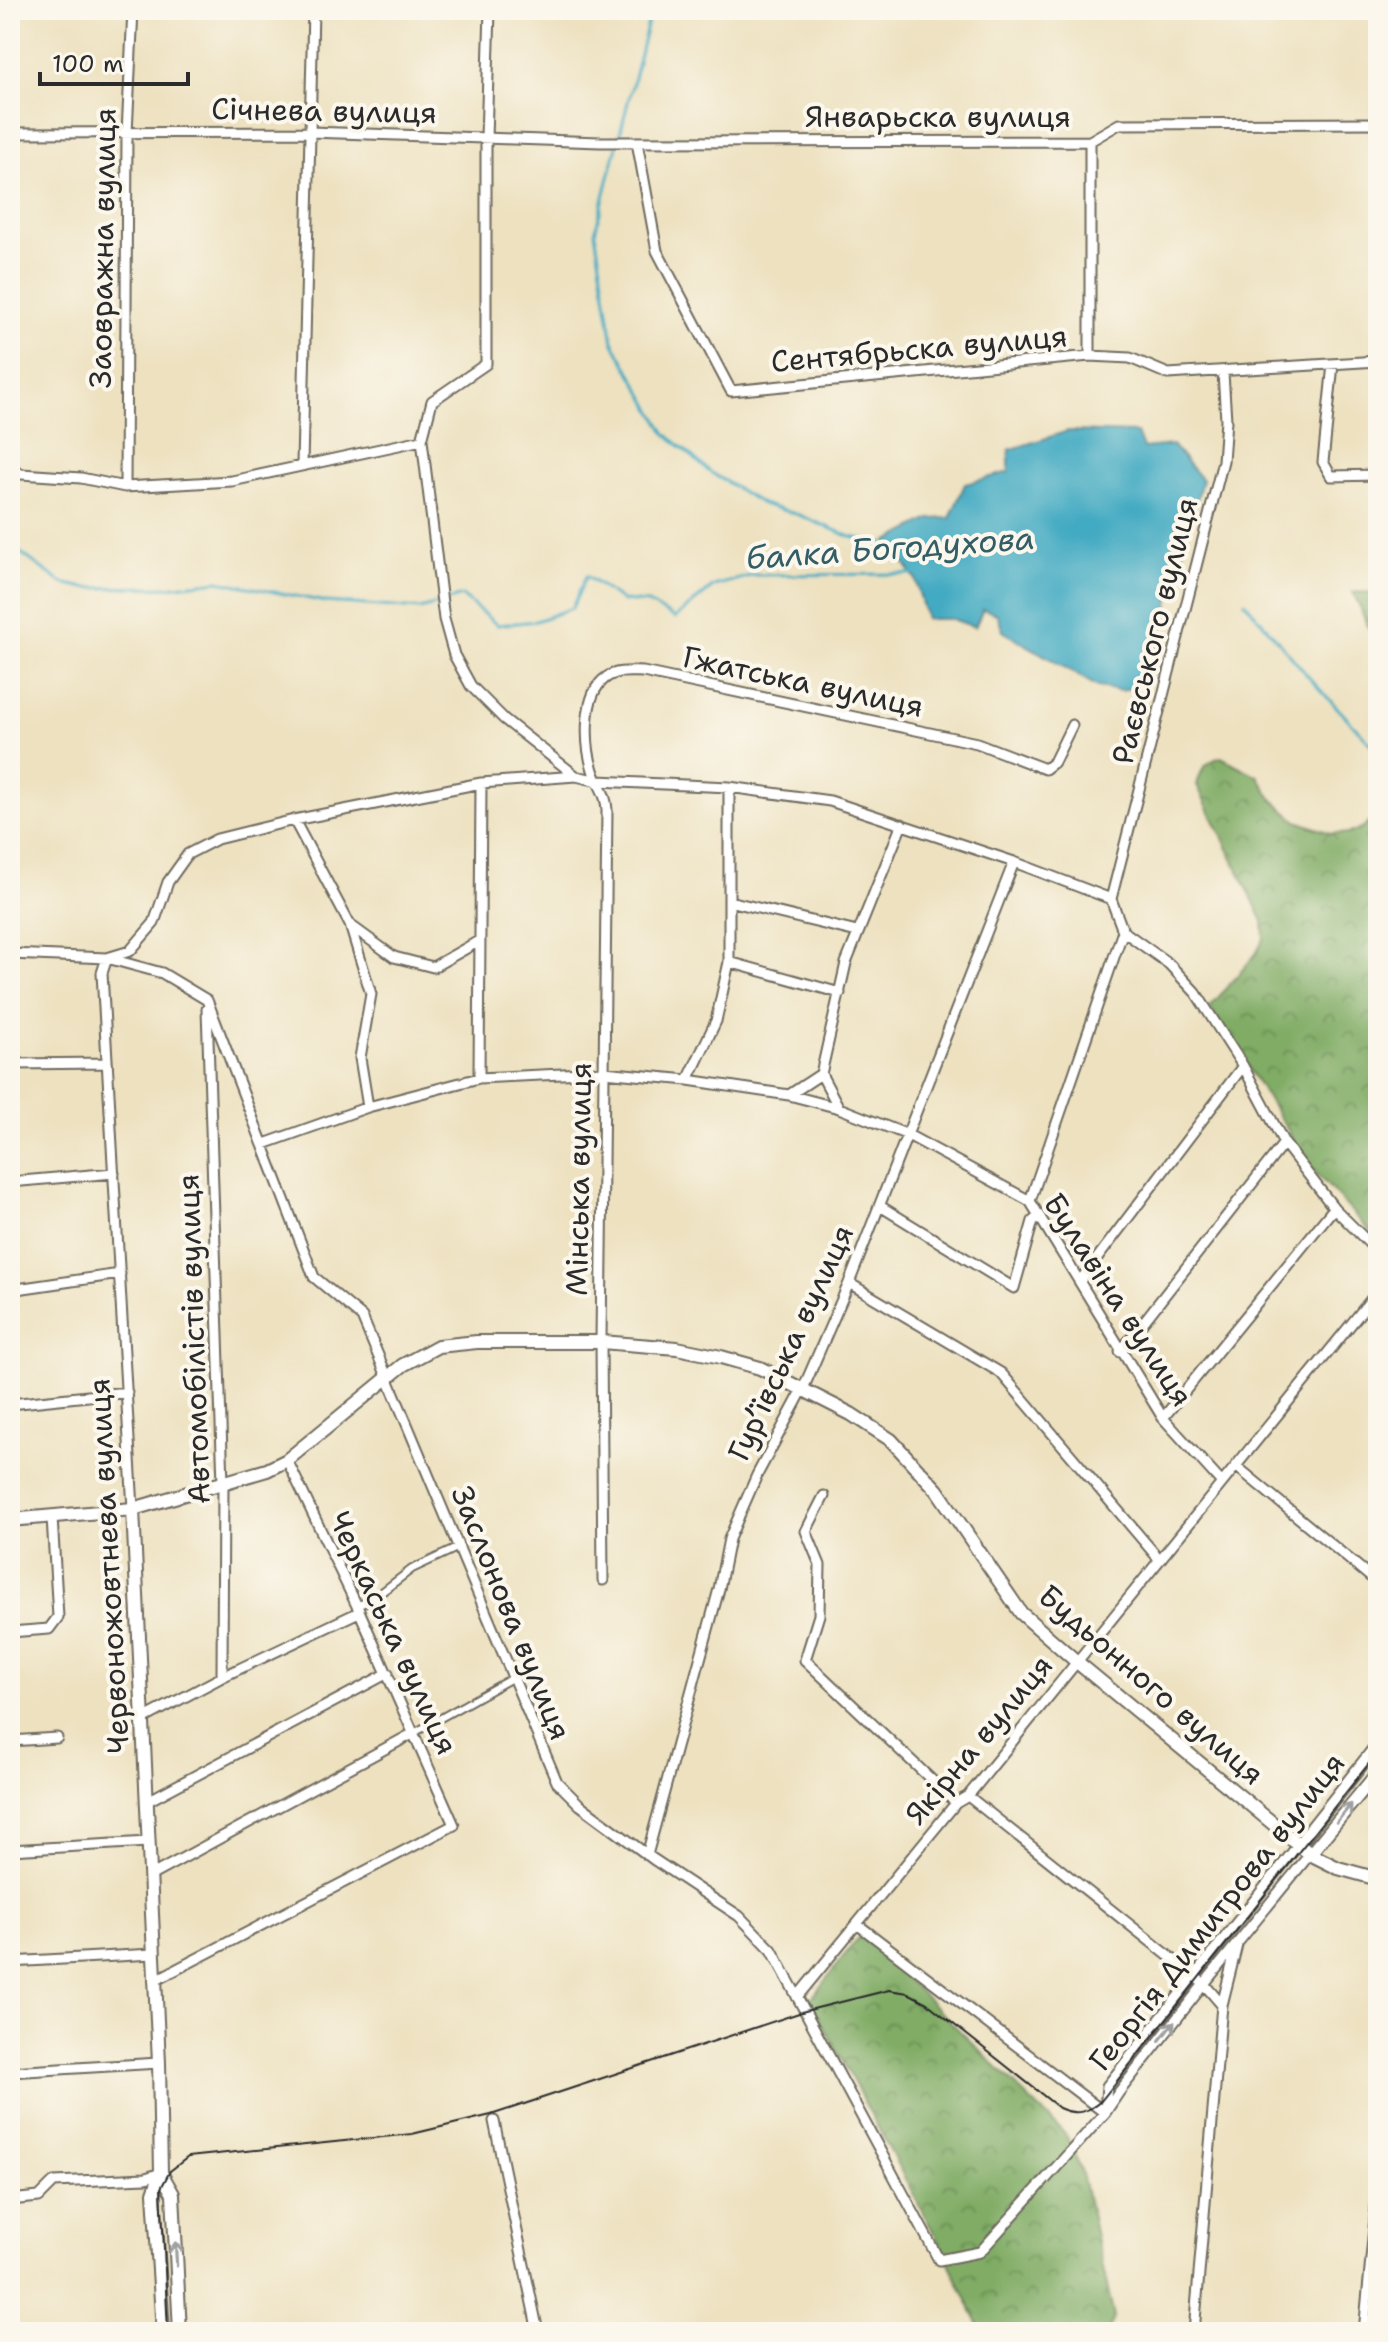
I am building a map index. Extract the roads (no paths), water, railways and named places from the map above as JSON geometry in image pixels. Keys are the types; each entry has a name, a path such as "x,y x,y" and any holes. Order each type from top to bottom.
{"main road":[{"name":"Будьонного вулиця","path":"10,1520 133,1509 267,1470 287,1460 387,1378 438,1346 477,1342 601,1342 677,1348 721,1357 760,1368 851,1414 891,1440 937,1490 1021,1613 1310,1854 1338,1868 1378,1879"},
{"name":"Червоножовтнева вулиця","path":"133,1509 159,2063 161,2173 154,2193 163,2332"},
{"name":"Червоножовтнева вулиця","path":"161,2173 173,2194 180,2332"}],"street":[{"name":"Заовражна вулиця","path":"125,487 127,133 133,10"},
{"path":"302,465 313,10"},
{"path":"490,10 486,138 486,364 432,401 422,440 444,619 454,655 471,686 504,719 576,776"},
{"name":"Январьска вулиця","path":"637,142 1090,141 1119,124 1378,123"},
{"name":"Січнева вулиця","path":"10,133 310,132 637,142"},
{"path":"1090,141 1090,356"},
{"name":"Сентябрьска вулиця","path":"637,142 657,251 731,391 1090,356 1130,358 1168,374 1223,373 1378,361"},
{"path":"1333,364 1323,462 1331,476 1378,475"},
{"name":"Раєвського вулиця","path":"1111,899 1223,461 1226,420 1223,373"},
{"path":"10,467 21,474 81,478 125,487 232,481 422,440"},
{"name":"Гжатська вулиця","path":"598,781 592,770 587,712 598,684 609,675 620,672 643,672 977,743 1045,769 1054,762 1072,725"},
{"path":"107,958 130,951 154,923 168,882 188,854 217,839 294,820 481,783 576,776 598,781 729,787 830,801 1014,862 1111,899 1123,931 1169,964 1196,993 1243,1066 1284,1143 1334,1208 1378,1252"},
{"name":"Мінська вулиця","path":"598,781 604,792 607,810 601,1342 603,1580"},
{"path":"479,1078 481,783"},
{"path":"688,1080 716,1021 729,962 729,787"},
{"path":"294,820 350,925 371,994 360,1058 368,1107"},
{"path":"839,1108 821,1074 846,963 902,824"},
{"name":"Гур’ївська вулиця","path":"647,1855 719,1589 729,1539 757,1475 803,1389 849,1283 1014,862"},
{"path":"729,901 857,932"},
{"path":"350,925 394,957 433,967 479,941"},
{"path":"1030,1201 1123,931"},
{"path":"10,954 107,958 162,973 207,1000"},
{"name":"Червоножовтнева вулиця","path":"107,958 102,973 133,1509"},
{"path":"729,962 840,993"},
{"name":"Заслонова вулиця","path":"207,1000 314,1277 362,1317 557,1782 580,1805 647,1855 739,1916 772,1950 939,2260"},
{"name":"Автомобілістів вулиця","path":"207,1000 223,1483 222,1677"},
{"path":"10,1064 107,1063"},
{"path":"1080,1281 1243,1066"},
{"name":"Булавіна вулиця","path":"264,1144 368,1107 479,1078 604,1072 688,1080 789,1095 839,1108 908,1135 1030,1201 1163,1418 1222,1483"},
{"path":"789,1095 821,1074"},
{"path":"1120,1352 1284,1143"},
{"path":"10,1182 114,1173"},
{"path":"880,1206 1014,1288 1033,1221 1038,1217"},
{"path":"1163,1418 1334,1208"},
{"path":"10,1290 120,1274"},
{"path":"849,1283 1001,1373 1159,1559"},
{"name":"Якірна вулиця","path":"797,1997 956,1803 968,1796 1378,1291"},
{"path":"10,1404 127,1392"},
{"name":"Черкаська вулиця","path":"154,1981 454,1825 388,1673 287,1460"},
{"path":"1236,1466 1378,1583"},
{"path":"824,1496 806,1531 820,1565 819,1615 805,1660 956,1803"},
{"path":"10,1632 49,1629 58,1617 52,1517"},
{"path":"143,1719 358,1609 412,1569 459,1547"},
{"path":"146,1802 388,1673"},
{"path":"150,1876 512,1678"},
{"path":"10,1741 57,1738"},
{"name":"Георгія Димитрова вулиця","path":"1105,2113 1107,2086 1378,1744"},
{"name":"Георгія Димитрова вулиця","path":"939,2260 980,2252 1105,2113 1238,1941 1378,1772"},
{"path":"968,1796 1204,1984"},
{"path":"10,1850 148,1842"},
{"path":"857,1924 1105,2113"},
{"name":"Георгія Димитрова вулиця","path":"1194,2332 1222,2005 1238,1941"},
{"path":"10,1962 153,1954"},
{"name":"Георгія Димитрова вулиця","path":"1204,1984 1222,2005"},
{"path":"10,2072 159,2063"},
{"path":"494,2121 538,2332"},
{"path":"10,2200 39,2197 54,2182 146,2178 161,2173"},
{"path":"1364,2332 1378,2186"}],"water":[{"path":"1068,431 1137,433 1143,448 1172,445 1202,480 1148,683 1122,691 1098,687 1003,631 997,614 983,609 975,627 952,619 926,619 915,578 888,541 930,519 950,518 965,484 1009,472 1009,450"}],"waterway":[{"path":"619,138 651,10"},
{"path":"617,146 595,232 613,342 666,434 710,472 762,504 799,515 851,537 893,545"},
{"name":"балка Богодухова","path":"10,545 62,583 85,588 167,587 218,581 326,602 420,609 438,604"},
{"name":"балка Богодухова","path":"445,601 462,596 497,625 536,621 572,608 586,576 622,601 648,603 675,618 714,586 754,575 915,574"},
{"name":"балка Богодухова","path":"1245,602 1313,682 1378,751"}],"tram line":[{"path":"168,2332 161,2188 170,2171 188,2157 412,2134 491,2115 805,2011 889,1990 908,1993 927,2003 1059,2108 1076,2112 1091,2108 1101,2101 1378,1752"}]}
